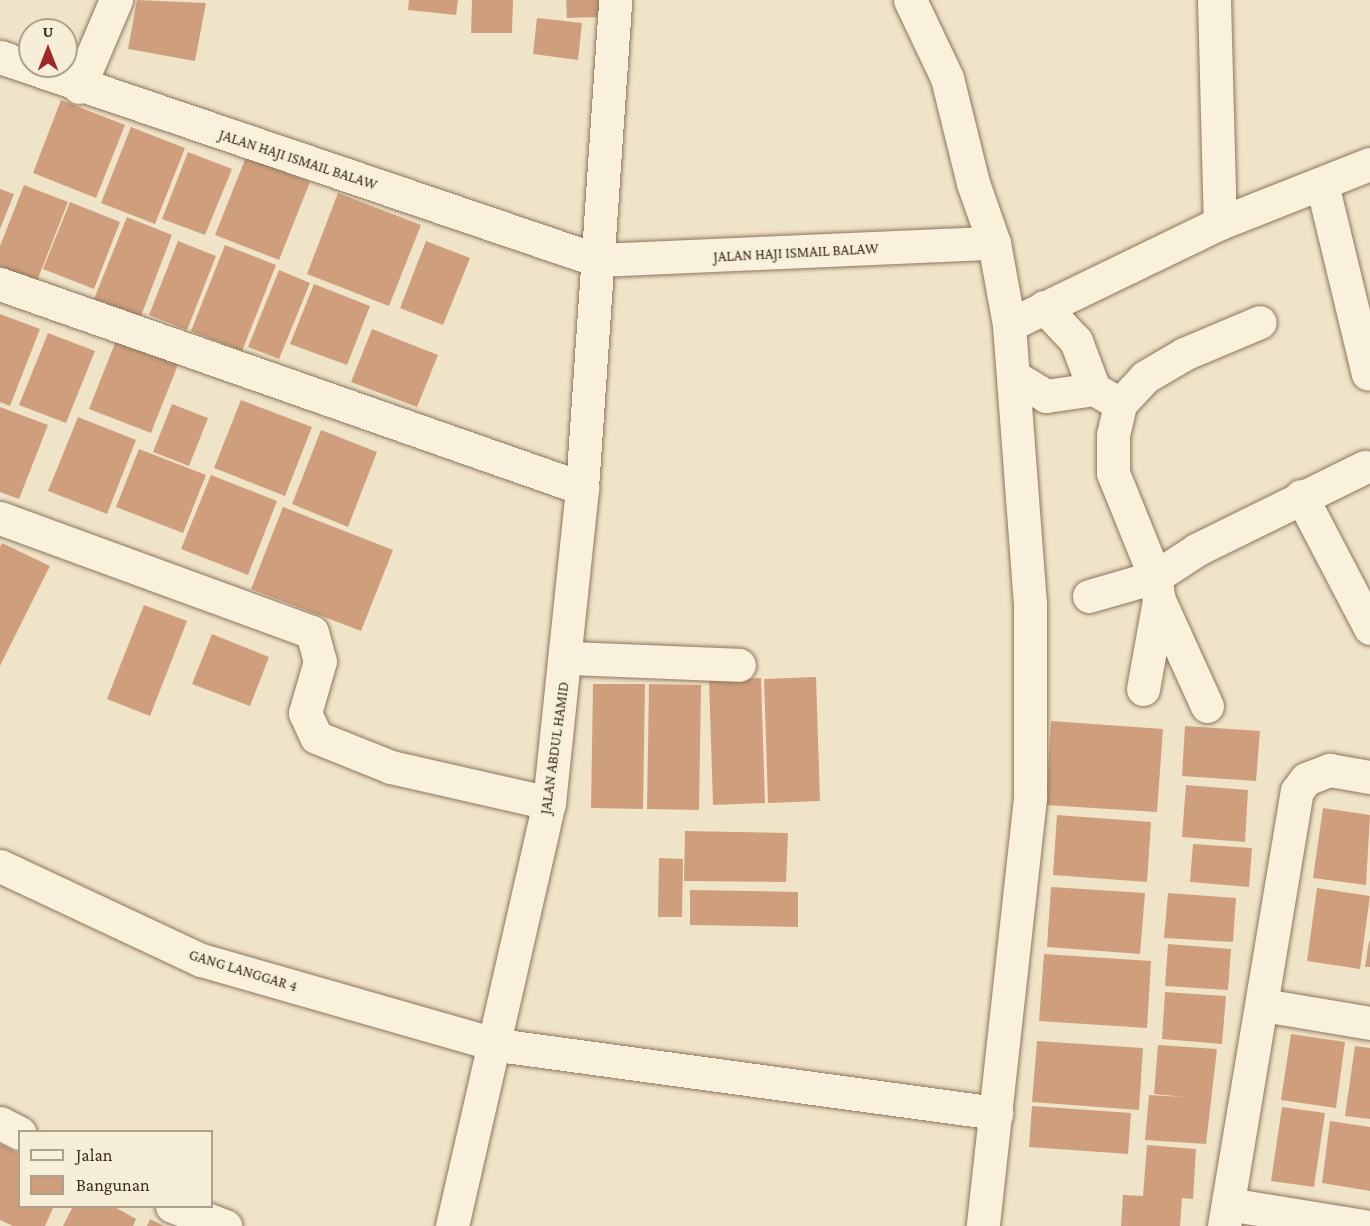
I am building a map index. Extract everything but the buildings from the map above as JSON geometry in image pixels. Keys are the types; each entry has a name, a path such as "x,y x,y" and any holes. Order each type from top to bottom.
{"street":[{"path":"79,87 116,0"},
{"path":"597,260 615,0"},
{"path":"910,0 947,78 973,183 994,243 1009,325 1030,603 1030,798 983,1226"},
{"path":"1214,0 1220,223"},
{"name":"JALAN HAJI ISMAIL BALAW","path":"0,57 79,87 597,260 994,243"},
{"path":"1009,325 1220,223 1370,164"},
{"path":"1322,184 1368,374"},
{"name":"JALAN ABDUL HAMID","path":"452,1226 498,1045 549,803 568,658 597,260"},
{"path":"0,284 582,488"},
{"path":"1044,307 1077,341 1107,397 1113,473 1157,589 1207,706"},
{"path":"1013,376 1046,396 1107,397 1184,354 1260,322"},
{"path":"1089,596 1157,589 1301,496 1365,466"},
{"path":"1301,496 1370,628"},
{"path":"0,518 312,632 320,661 305,713 316,737 391,767 549,803"},
{"path":"1143,689 1157,589"},
{"path":"568,658 739,664"},
{"path":"1364,1226 1226,1215 1263,1005 1297,791 1306,779 1330,770 1370,777"},
{"name":"GANG LANGGAR 4","path":"0,866 201,960 498,1045 996,1113"},
{"path":"1263,1005 1370,1023"},
{"path":"0,1123 18,1132"},
{"path":"177,1208 225,1226"}]}
